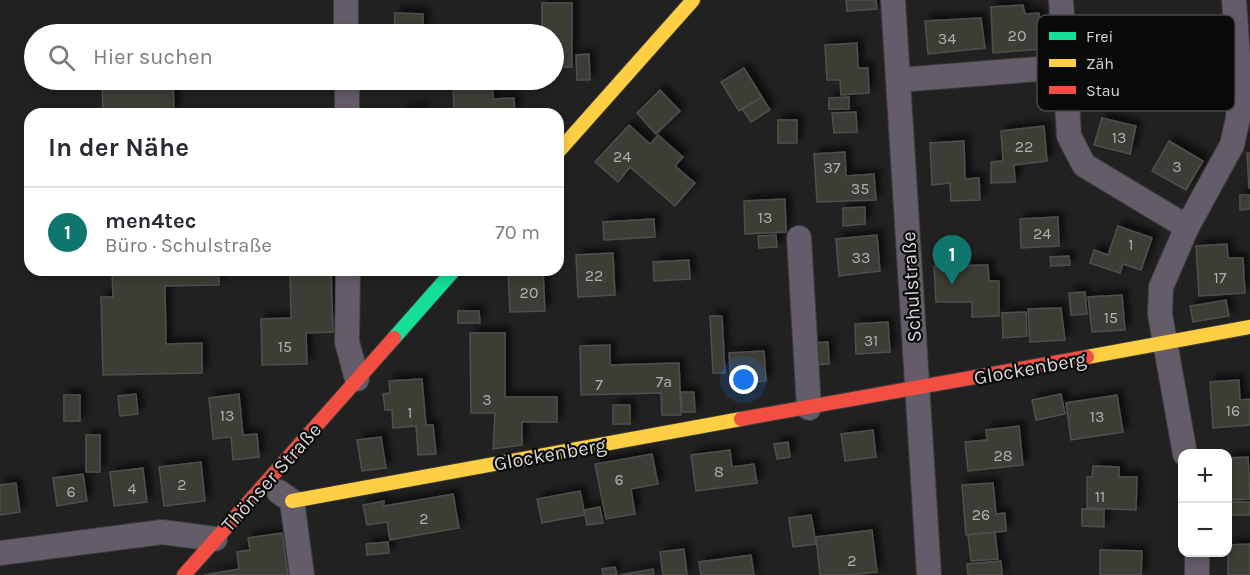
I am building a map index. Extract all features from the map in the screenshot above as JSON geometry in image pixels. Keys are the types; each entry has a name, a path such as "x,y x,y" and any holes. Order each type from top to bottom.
{"street":[{"path":"346,0 346,24"},
{"path":"564,145 693,0"},
{"name":"Schulstraße","path":"892,0 899,80 928,575"},
{"path":"1061,0 1062,15"},
{"path":"1184,449 1160,314 1161,287 1187,227 1232,145 1238,118 1240,85 1234,0"},
{"path":"899,80 1037,69"},
{"path":"347,90 347,108"},
{"path":"1067,111 1069,136 1084,165 1187,227"},
{"path":"799,238 809,408"},
{"path":"348,276 347,342 357,379"},
{"name":"Thönser Straße","path":"184,575 449,276"},
{"name":"Glockenberg","path":"292,501 1250,327"},
{"path":"266,482 292,501 302,575"},
{"path":"0,553 162,532 215,539"},
{"path":"1197,557 1197,575"}],"building":[{"path":"846,0 876,0 877,9 847,11"},
{"path":"542,3 572,3 572,67 564,67 564,24 542,24"},
{"path":"1023,5 1025,14 1039,13 1037,15 1037,49 993,53 991,7"},
{"path":"395,13 423,14 423,24 394,24"},
{"path":"981,18 985,48 928,54 925,21"},
{"path":"857,43 858,68 868,68 869,93 841,95 840,80 827,80 825,45"},
{"path":"589,54 590,80 577,80 576,55"},
{"path":"744,68 762,97 739,111 721,82"},
{"path":"102,90 173,90 174,108 103,108"},
{"path":"453,90 493,90 493,99 514,98 515,108 454,108"},
{"path":"660,90 680,111 656,134 637,113"},
{"path":"762,97 770,110 751,122 742,109"},
{"path":"849,97 849,109 829,109 829,98"},
{"path":"856,112 857,132 834,133 832,113"},
{"path":"1102,118 1136,126 1130,154 1094,145"},
{"path":"778,120 797,120 797,143 778,143"},
{"path":"629,125 650,144 658,135 683,157 675,166 695,183 675,206 630,167 618,182 595,162"},
{"path":"1044,126 1047,161 1014,165 1015,182 991,183 991,162 1003,161 1001,131"},
{"path":"964,141 965,179 979,178 980,200 951,201 950,183 932,185 930,143"},
{"path":"1169,141 1203,161 1186,190 1152,171"},
{"path":"845,152 846,176 874,174 876,200 817,202 814,154"},
{"path":"1247,153 1250,153 1250,188 1249,188"},
{"path":"1240,195 1250,195 1250,209 1240,210"},
{"path":"785,199 786,232 745,234 744,201"},
{"path":"865,207 865,224 843,226 843,208"},
{"path":"1058,217 1059,246 1021,248 1020,219"},
{"path":"654,219 655,237 604,240 603,222"},
{"path":"1118,226 1152,238 1141,270 1123,264 1120,273 1090,263 1094,250 1108,255"},
{"path":"776,235 777,247 759,248 758,236"},
{"path":"877,235 880,271 839,276 836,239"},
{"path":"1227,244 1228,258 1243,258 1245,293 1199,296 1196,246"},
{"path":"613,253 615,295 578,297 576,255"},
{"path":"1069,256 1070,265 1051,266 1050,257"},
{"path":"689,260 690,279 654,281 653,262"},
{"path":"988,265 989,281 999,281 999,316 972,317 972,302 936,302 934,266"},
{"path":"112,276 219,276 219,285 165,286 166,344 202,343 202,373 103,375 101,297 113,297"},
{"path":"290,276 331,276 333,332 306,333 307,364 262,365 261,319 291,318"},
{"path":"508,276 543,276 545,311 510,312"},
{"path":"1085,292 1087,314 1071,315 1069,293"},
{"path":"1122,295 1125,330 1092,332 1088,297"},
{"path":"1226,300 1229,316 1193,322 1190,306"},
{"path":"1061,308 1065,340 1030,342 1028,309"},
{"path":"458,311 479,311 480,323 458,323"},
{"path":"1026,312 1027,336 1003,338 1002,313"},
{"path":"710,316 722,316 725,373 713,373"},
{"path":"888,322 890,352 856,354 855,324"},
{"path":"470,333 505,333 505,397 557,397 557,422 522,422 522,445 493,449 495,413 471,413"},
{"path":"828,342 829,364 811,365 810,343"},
{"path":"610,345 610,365 679,363 681,415 662,415 661,393 581,395 580,346"},
{"path":"764,351 766,381 731,383 729,353"},
{"path":"422,379 426,425 433,425 436,454 418,455 416,426 393,428 392,410 385,410 383,394 390,393 389,381"},
{"path":"1239,380 1240,400 1250,399 1250,425 1213,428 1210,382"},
{"path":"681,392 694,392 695,412 682,412"},
{"path":"136,394 138,414 120,416 118,396"},
{"path":"239,394 243,435 257,434 259,457 233,460 231,437 213,439 209,398"},
{"path":"1061,394 1065,414 1036,420 1032,400"},
{"path":"64,395 80,395 80,421 64,421"},
{"path":"1117,395 1123,432 1071,440 1066,403"},
{"path":"613,405 630,405 630,424 613,424"},
{"path":"1019,426 1023,465 968,471 965,442 987,440 986,430"},
{"path":"873,430 876,457 845,461 841,434"},
{"path":"86,435 100,435 100,472 86,472"},
{"path":"381,437 386,468 362,471 357,440"},
{"path":"788,442 790,457 777,459 774,444"},
{"path":"730,450 732,467 754,464 757,483 696,491 691,455"},
{"path":"652,454 658,484 631,489 635,514 606,519 595,464"},
{"path":"1248,457 1250,499 1232,500 1232,458"},
{"path":"201,462 205,501 164,506 159,467"},
{"path":"1093,466 1119,467 1119,477 1137,477 1136,510 1087,508 1087,477 1092,477"},
{"path":"143,468 147,502 114,506 110,472"},
{"path":"83,474 87,501 57,506 53,478"},
{"path":"16,483 20,512 0,515 0,485"},
{"path":"993,483 996,514 1005,513 1006,531 966,535 962,485"},
{"path":"580,491 585,515 542,523 537,499"},
{"path":"453,494 459,528 390,540 387,522 367,525 363,505 384,501 384,506"},
{"path":"1232,502 1250,502 1250,515 1232,515"},
{"path":"600,507 603,523 587,525 584,510"},
{"path":"1082,509 1104,510 1104,527 1082,526"},
{"path":"811,515 816,544 793,547 789,518"},
{"path":"872,530 877,572 820,575 816,537"},
{"path":"995,532 998,559 971,561 968,535"},
{"path":"282,533 288,575 204,575 239,569 237,552 250,550 248,538"},
{"path":"388,542 389,553 367,555 366,544"},
{"path":"1250,544 1250,575 1228,575 1228,557 1232,557 1232,545"},
{"path":"684,549 687,575 663,575 660,552"},
{"path":"1100,550 1142,551 1141,575 1100,575"},
{"path":"751,555 754,575 701,575 699,562"},
{"path":"1001,561 1002,575 968,575 967,564"},
{"path":"615,567 617,575 603,575 602,569"},
{"path":"653,569 654,575 620,575"}],"traffic: fast":[{"path":"394,338 449,276"}],"traffic: slow":[{"path":"564,145 693,0"},
{"path":"1087,357 1250,327"},
{"path":"292,501 741,419"}],"traffic: jam":[{"path":"184,575 394,338"},
{"path":"741,419 1087,357"}],"place":[{"name":"men4tec","path":"952,285"}]}
